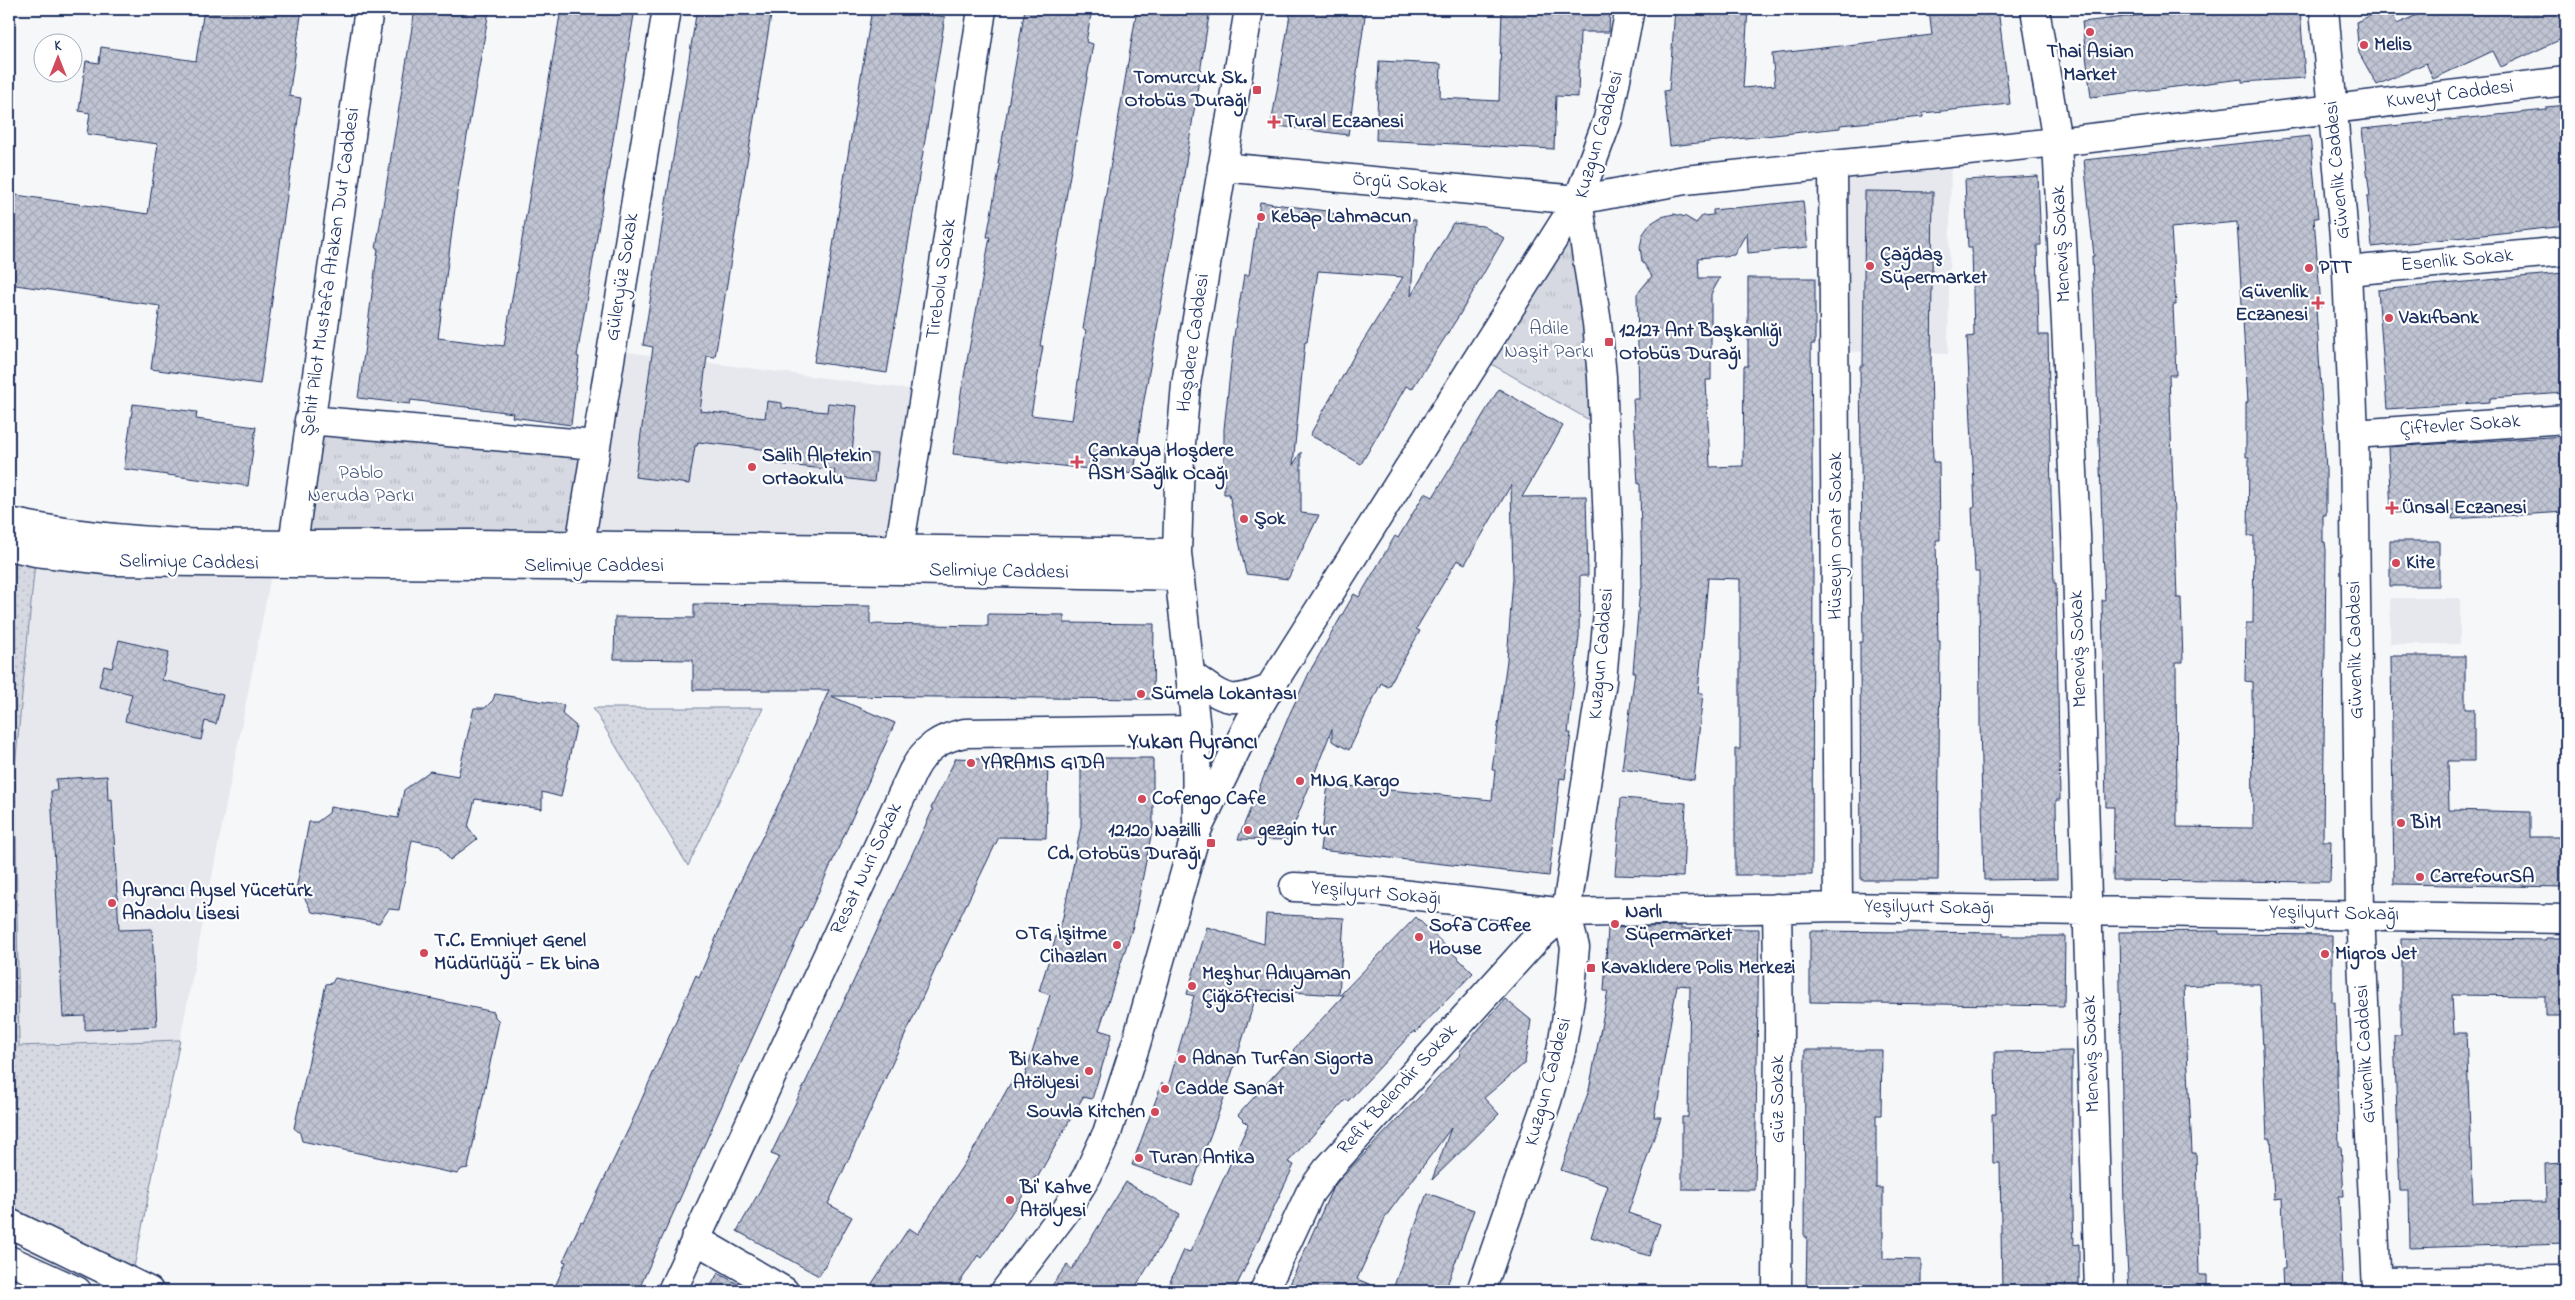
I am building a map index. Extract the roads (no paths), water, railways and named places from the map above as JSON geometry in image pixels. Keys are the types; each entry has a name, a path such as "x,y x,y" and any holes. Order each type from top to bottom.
{"street":[{"name":"Şehit Pilot Mustafa Atakan Dut Caddesi","path":"293,555 309,420 369,9"},
{"name":"Güleryüz Sokak","path":"580,545 667,9"},
{"name":"Tirebolu Sokak","path":"899,549 925,392 982,9"},
{"name":"Hoşdere Caddesi","path":"1197,830 1196,730 1178,565 1180,455 1186,384 1249,9"},
{"name":"Kuzgun Caddesi","path":"1481,1291 1547,1101 1562,1051 1570,998 1575,947 1566,913 1602,681 1608,612 1609,550 1600,359 1578,200 1608,119 1630,9"},
{"name":"Meneviş Sokak","path":"2035,9 2057,142 2075,525 2099,1291"},
{"name":"Güvenlik Caddesi","path":"2324,9 2347,271 2354,434 2360,914 2377,1287"},
{"name":"Kuveyt Caddesi","path":"2057,142 2566,82"},
{"name":"Örgü Sokak","path":"1222,167 1578,200 1686,180 2057,142"},
{"name":"Hüseyin Onat Sokak","path":"1833,166 1838,907"},
{"path":"1005,1291 1065,1212 1087,1176 1107,1133 1136,1044 1197,830 1249,723 1578,200"},
{"name":"Esenlik Sokak","path":"2347,271 2566,251"},
{"name":"Çiftevler Sokak","path":"2354,434 2566,419"},
{"path":"309,420 596,446"},
{"name":"Selimiye Caddesi","path":"9,522 67,534 293,555 898,570 1178,565"},
{"name":"Selimiye Caddesi","path":"9,546 66,556 114,561 580,545 899,549 1178,565"},
{"path":"1191,675 1217,694 1229,698 1247,697 1269,689"},
{"name":"Resat Nuri Sokak","path":"672,1291 913,770 929,748 949,736 965,733 1196,730"},
{"name":"Yeşilyurt Sokağı","path":"1294,887 1375,891 1566,913 1838,907 2360,914 2566,919"},
{"name":"Güz Sokak","path":"1776,908 1779,1028 1777,1291"},
{"name":"Refik Belendir Sokak","path":"1264,1291 1310,1193 1326,1171 1535,940 1566,913"},
{"path":"9,1223 149,1291"},
{"path":"695,1239 784,1291"},
{"path":"9,1260 77,1291"},
{"path":"2377,1287 2566,1280"}],"place":[{"name":"Thai Asian Market","path":"2090,32"},
{"name":"Melis","path":"2364,45"},
{"name":"Tomurcuk Sk. Otobüs Durağı","path":"1257,90"},
{"name":"Tural Eczanesi","path":"1274,122"},
{"name":"Kebap Lahmacun","path":"1261,217"},
{"name":"Çağdaş Süpermarket","path":"1870,266"},
{"name":"PTT","path":"2309,268"},
{"name":"Güvenlik Eczanesi","path":"2318,303"},
{"name":"Vakıfbank","path":"2389,318"},
{"name":"12127 Ant Başkanlığı Otobüs Durağı","path":"1609,342"},
{"name":"Çankaya Hoşdere ASM Sağlık Ocağı","path":"1077,462"},
{"name":"Salih Alptekin Ortaokulu","path":"752,467"},
{"name":"Ünsal Eczanesi","path":"2392,508"},
{"name":"Şok","path":"1244,519"},
{"name":"Kite","path":"2396,563"},
{"name":"Sümela Lokantası","path":"1141,694"},
{"name":"YARAMIS GIDA","path":"971,763"},
{"name":"MNG Kargo","path":"1300,781"},
{"name":"Cofengo Cafe","path":"1142,799"},
{"name":"BİM","path":"2401,823"},
{"name":"gezgin tur","path":"1248,830"},
{"name":"12120 Nazilli Cd. Otobüs Durağı","path":"1211,843"},
{"name":"CarrefourSA","path":"2420,877"},
{"name":"Ayrancı Aysel Yücetürk Anadolu Lisesi","path":"112,903"},
{"name":"Narlı Süpermarket","path":"1615,924"},
{"name":"Sofa Coffee House","path":"1419,937"},
{"name":"OTG İşitme Cihazları","path":"1117,945"},
{"name":"T.C. Emniyet Genel Müdürlüğü - Ek bina","path":"424,953"},
{"name":"Migros Jet","path":"2325,954"},
{"name":"Kavaklıdere Polis Merkezi","path":"1591,968"},
{"name":"Meşhur Adıyaman Çiğköftecisi","path":"1192,986"},
{"name":"Adnan Turfan Sigorta","path":"1182,1059"},
{"name":"Bi Kahve Atölyesi","path":"1089,1071"},
{"name":"Cadde Sanat","path":"1165,1089"},
{"name":"Souvla Kitchen","path":"1155,1112"},
{"name":"Turan Antika","path":"1139,1158"},
{"name":"Bi' Kahve Atölyesi","path":"1010,1200"}],"district":[{"name":"Yukarı Ayrancı","path":"1193,743"}],"park label":[{"name":"Adile Naşit Parkı","path":"1549,340"},
{"name":"Pablo Neruda Parkı","path":"361,484"}]}
